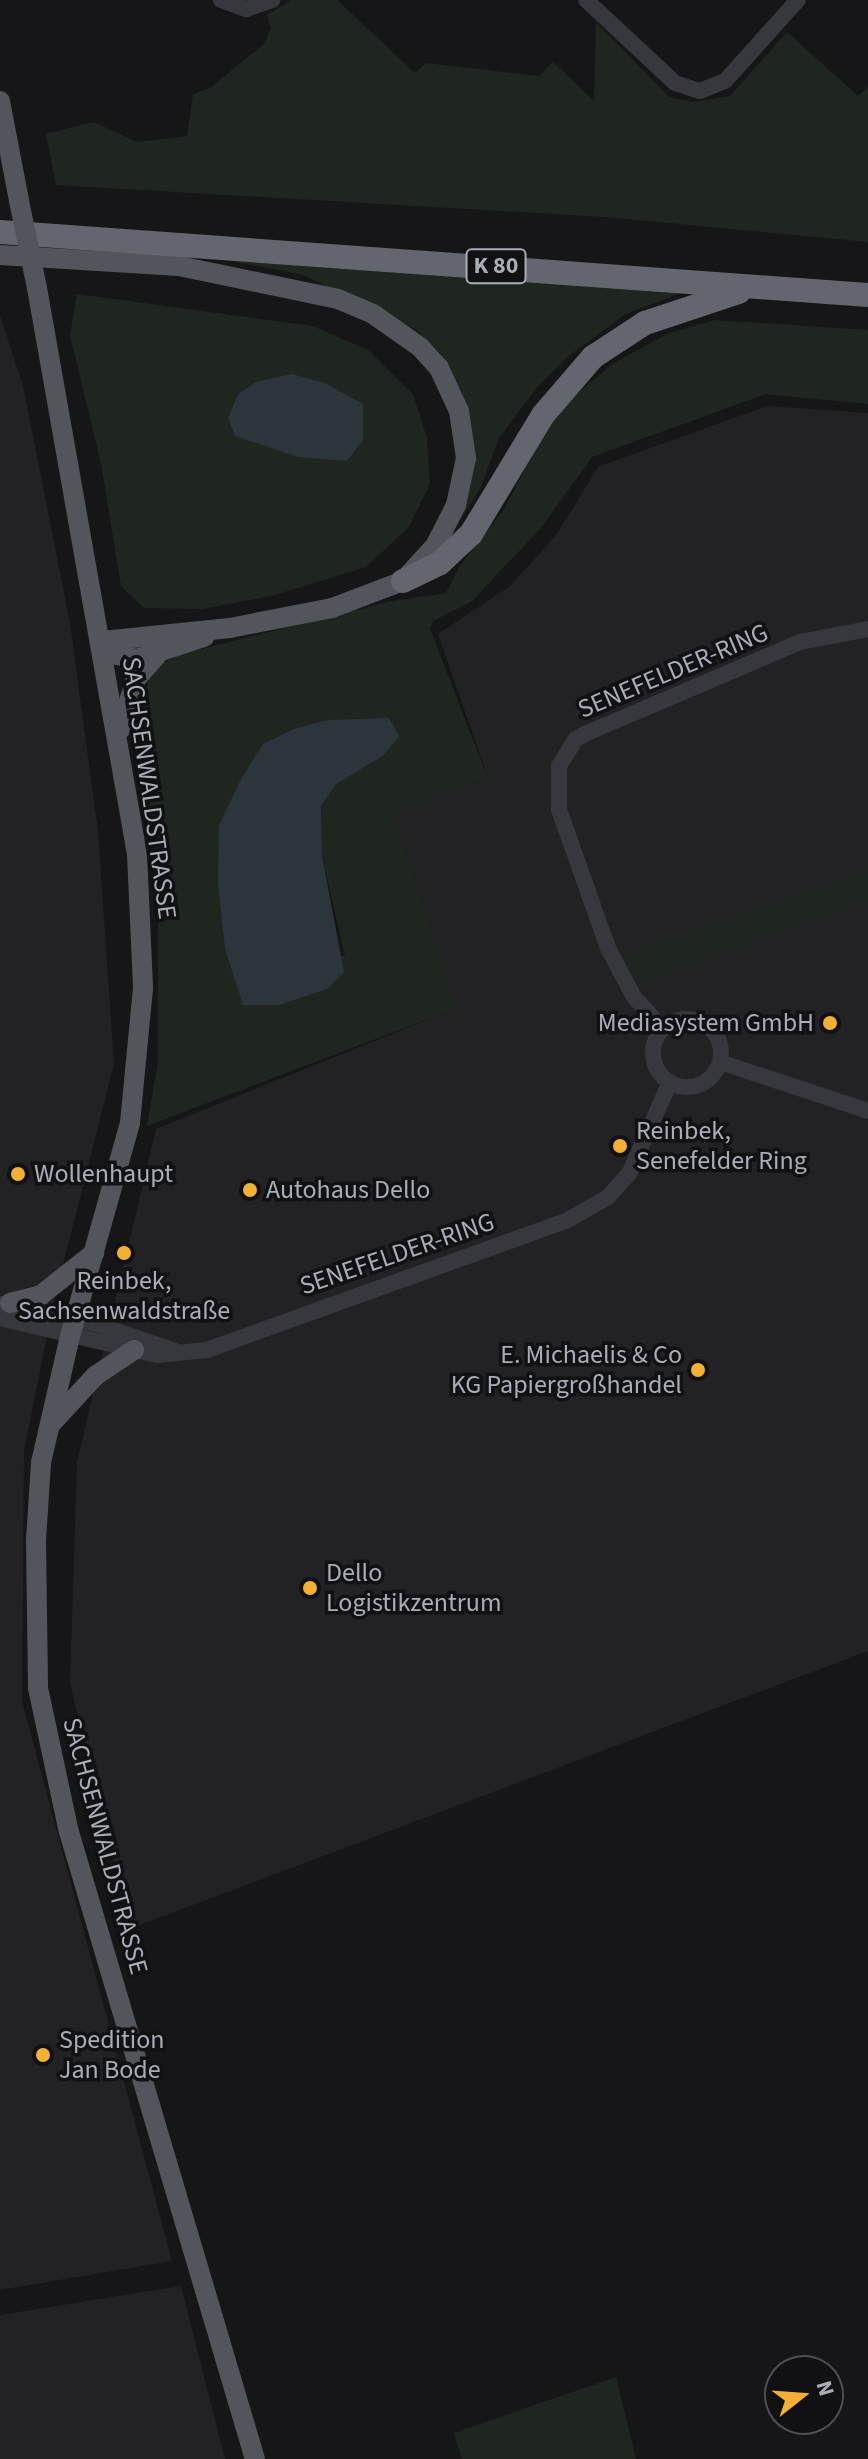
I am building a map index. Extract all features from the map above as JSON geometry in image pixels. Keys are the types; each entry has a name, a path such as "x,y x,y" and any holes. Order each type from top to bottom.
{"highway":[{"name":"K 80","path":"0,232 868,295"},
{"path":"403,581 440,563 471,534 543,415 593,357 659,317 757,287"}],"main road":[{"name":"SACHSENWALDSTRASSE","path":"0,101 119,738 137,854 143,988 130,1123 47,1428 36,1541 38,1688 69,1832 255,2459"},
{"path":"0,255 179,266 255,278 338,299 399,329 439,368 451,390 466,458 464,481 445,532 403,581 332,608 230,628 103,641"},
{"path":"103,641 123,658 159,653 230,628"},
{"path":"119,738 136,679 159,653"},
{"path":"3,1308 41,1295 97,1250"},
{"path":"47,1428 95,1376 134,1350"}],"street":[{"path":"221,0 246,9 272,0"},
{"path":"586,0 671,80 700,91 725,81 798,0"},
{"name":"SENEFELDER-RING","path":"663,1029 634,997 608,948 559,810 555,788 563,757 587,733 800,642 868,629"},
{"path":"682,1019 704,1023 719,1040 720,1062 700,1084 670,1082 654,1058 663,1029 682,1019"},
{"path":"720,1062 868,1111"},
{"name":"SENEFELDER-RING","path":"73,1328 134,1350 207,1350 566,1221 608,1197 629,1174 670,1082"},
{"path":"3,1308 73,1328 155,1341 175,1351"}],"shaded area":[{"path":"291,0 337,0 415,73 426,63 539,76 553,62 594,101 596,22 669,97 693,102 730,96 787,32 858,96 868,87 868,242 605,217 56,185 46,134 94,122 137,142 187,136 193,94 210,88 264,44 271,28 267,15"},
{"path":"202,255 686,291 626,314 570,355 538,386 499,438 480,489 450,536 471,431 461,390 440,353 417,330 303,275"},
{"path":"77,294 313,326 368,350 413,394 427,438 430,484 409,527 366,567 275,595 203,609 144,608 121,586 101,464 70,335"},
{"path":"0,316 23,386 70,623 98,831 114,1064 55,1296 24,1451 22,1701 172,2261 0,2290"},
{"path":"714,320 868,330 868,404 766,394 592,457 541,528 471,602 433,621 430,629 488,778 393,814 455,1009 147,1126 158,1062 158,890 140,700 154,668 178,655 392,601 446,593 459,567 504,509 555,412 614,363 667,334","holes":["384,755 335,785 321,807 322,856 345,956 225,949 219,825"]},
{"path":"292,374 325,383 363,404 363,440 347,461 298,457 235,436 228,418 238,394 256,382"},
{"path":"767,406 868,413 868,1651 129,1929 70,1683 77,1462 156,1129 454,1009 392,813 488,778 438,634 509,587 555,537 598,467"},
{"path":"389,718 399,736 384,755 335,785 321,807 322,856 344,972 327,989 279,1005 243,1005 225,949 218,883 219,825 242,777 263,744 294,729 328,720"},
{"path":"868,870 868,901 628,987 613,958"},
{"path":"181,2286 225,2459 0,2459 0,2315"},
{"path":"616,2377 636,2459 462,2459 454,2433"}],"place":[{"name":"Mediasystem GmbH","path":"830,1023"},
{"name":"Reinbek, Senefelder Ring","path":"620,1146"},
{"name":"Wollenhaupt","path":"18,1174"},
{"name":"Autohaus Dello","path":"250,1190"},
{"name":"Reinbek, Sachsenwaldstraße","path":"124,1253"},
{"name":"E. Michaelis & Co KG Papiergroßhandel","path":"698,1370"},
{"name":"Dello Logistikzentrum","path":"310,1588"},
{"name":"Spedition Jan Bode","path":"43,2055"}]}
